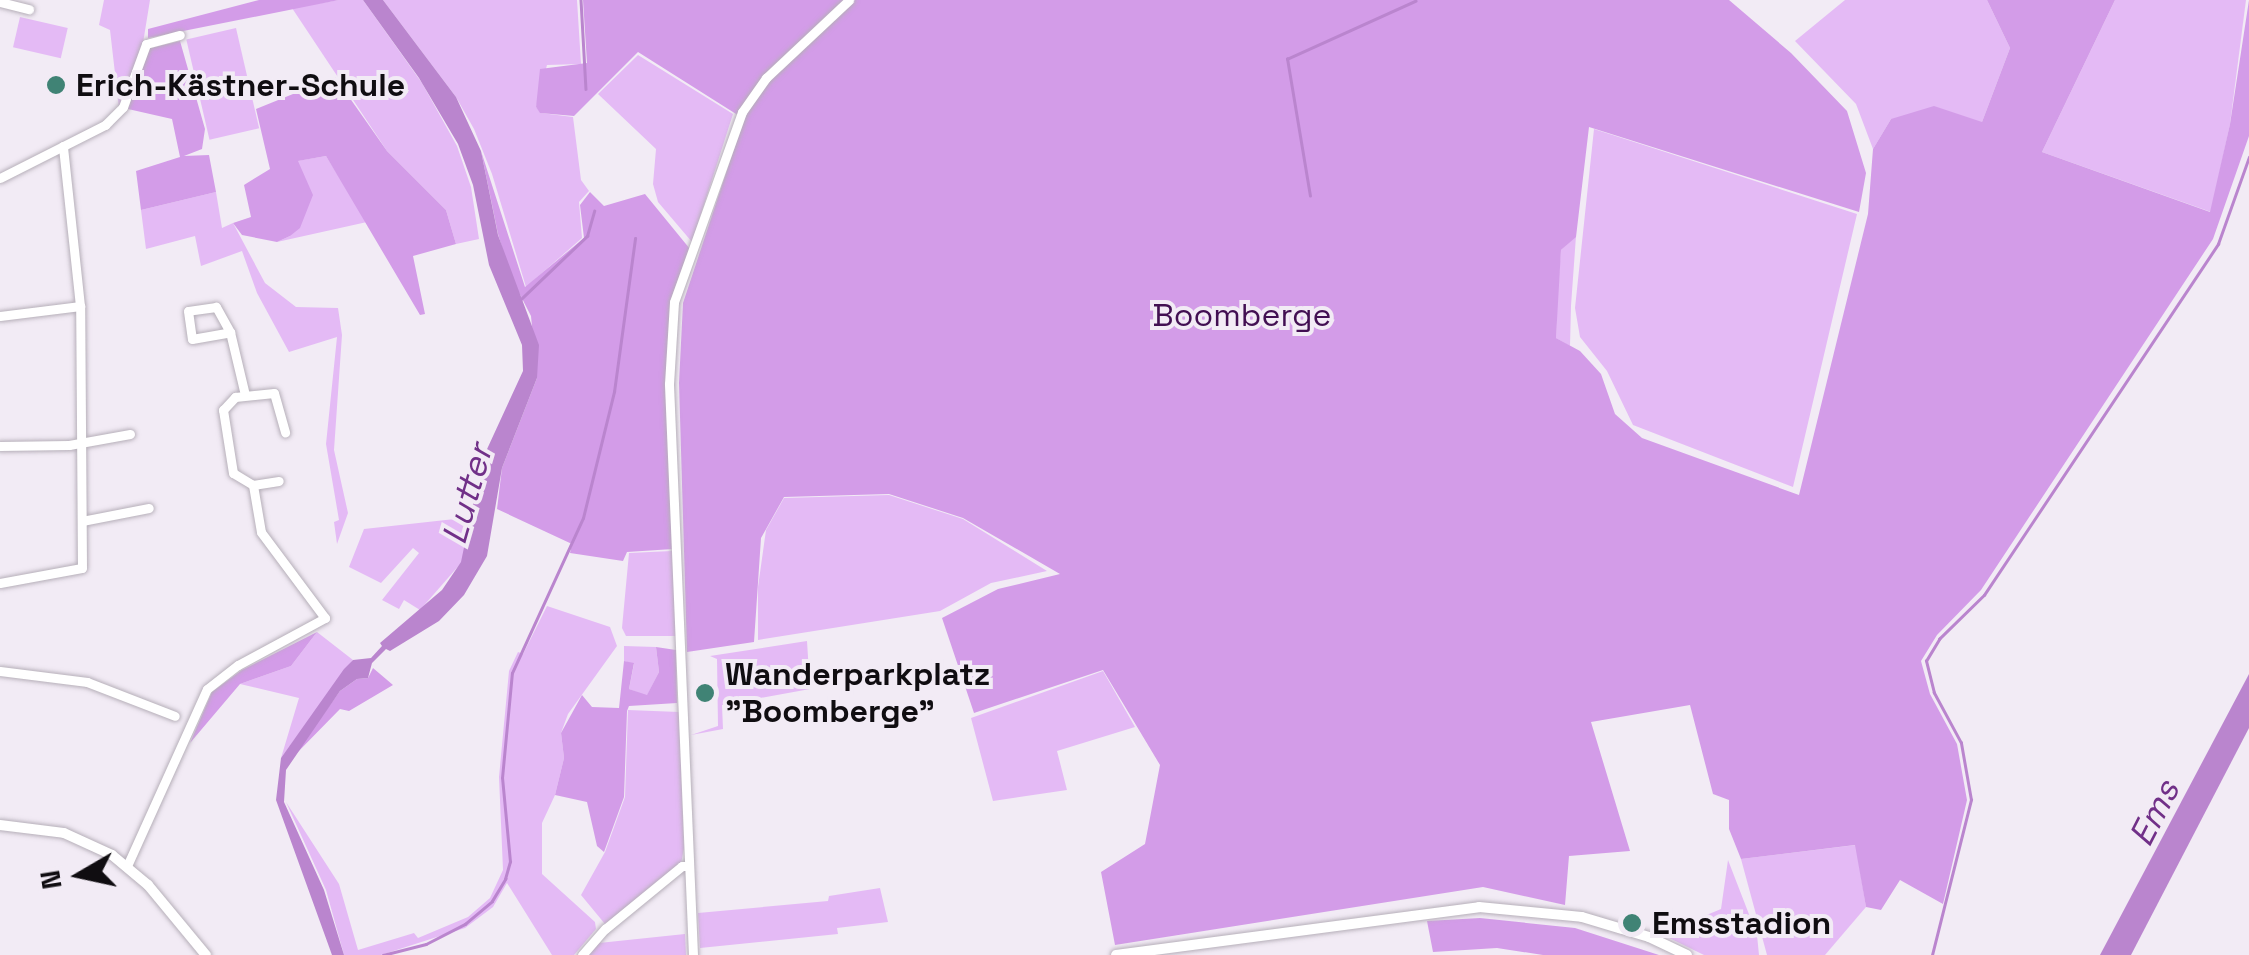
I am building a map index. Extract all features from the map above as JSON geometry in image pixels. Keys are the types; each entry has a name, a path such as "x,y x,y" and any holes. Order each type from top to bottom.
{"street":[{"path":"692,955 669,384 674,302 742,112 766,78 849,0"},
{"path":"0,2 29,9"},
{"path":"0,178 106,125 124,107 146,44 180,36"},
{"path":"0,583 82,568 80,306 63,146"},
{"path":"0,316 80,306"},
{"path":"230,332 192,338 188,311 216,307 230,332 245,395"},
{"path":"280,480 253,485 233,473 223,410 236,397 277,396 284,432"},
{"path":"0,446 80,444 130,434"},
{"path":"127,866 206,689 238,665 325,618 261,532 253,485"},
{"path":"82,520 149,508"},
{"path":"0,670 86,682 175,716"},
{"path":"0,825 64,833 127,866 206,955"},
{"path":"582,955 605,929 682,866 689,866"},
{"path":"1116,955 1479,907 1582,917 1649,937 1687,955"}],"shaded area":[{"path":"104,0 150,0 143,43 119,108 110,30 99,25"},
{"path":"363,0 422,83 457,146 471,187 479,239 456,244 446,210 387,151 292,8"},
{"path":"363,0 383,0 456,97 481,151 498,235 539,345 537,378 502,468 487,556 464,595 439,621 390,651 386,649 372,663 368,678 357,679 340,691 286,770 284,802 324,890 344,955 332,955 276,800 281,758 344,669 353,660 371,658 382,646 380,643 442,590 461,562 482,460 523,371 522,345 489,265 473,185 458,144 419,78"},
{"path":"383,0 577,0 581,64 547,65 536,107 541,113 573,117 581,180 589,191 579,202 582,238 526,287 492,174 474,129 456,97"},
{"path":"1845,0 1987,0 2010,48 1982,122 1891,119 1873,149 1856,104 1795,41"},
{"path":"2115,0 2246,0 2230,124 2211,212 2042,152"},
{"path":"20,17 68,28 61,58 13,47"},
{"path":"236,28 259,128 209,140 186,39"},
{"path":"638,55 733,114 692,242 658,202 653,184 656,149 598,94"},
{"path":"1594,129 1857,214 1793,487 1633,425 1607,371 1580,337 1575,308"},
{"path":"326,156 367,222 277,242 290,236 297,161"},
{"path":"216,192 222,228 233,223 265,283 296,307 338,308 342,335 334,450 348,513 337,544 334,522 339,520 326,444 337,337 289,352 257,293 242,251 201,266 195,236 146,249 141,210"},
{"path":"1576,236 1570,346 1556,338 1557,296 1561,250"},
{"path":"889,495 963,519 1047,571 991,583 940,611 758,640 758,587 766,530 784,498"},
{"path":"473,517 462,562 420,610 404,600 399,609 382,600 419,553 413,548 381,583 349,567 364,529"},
{"path":"672,551 677,636 626,636 622,628 629,553"},
{"path":"547,606 610,627 617,646 568,714 561,733 564,758 555,795 542,823 542,874 595,922 596,929 574,955 552,955 507,883 493,907 465,928 381,955 344,955 326,890 286,802 339,884 358,950 414,933 418,938 468,917 490,898 503,870 499,777 509,671 518,652 523,654"},
{"path":"317,632 353,660 281,758 299,698 240,684 291,666"},
{"path":"807,641 810,689 722,705 723,729 691,735 718,726 717,659 710,656"},
{"path":"624,646 656,647 659,672 647,696 629,689 634,664 624,661"},
{"path":"1103,671 1135,727 1057,751 1067,790 993,801 971,718"},
{"path":"2249,674 2249,728 2131,955 2100,955"},
{"path":"628,710 679,712 684,848 681,864 605,924 581,895 605,852 625,797"},
{"path":"1856,845 1866,907 1825,955 1767,955 1741,859"},
{"path":"1728,860 1757,935 1759,955 1704,955 1661,934 1721,909"},
{"path":"880,888 888,922 837,928 838,934 700,948 698,913 828,901 829,896"},
{"path":"685,934 686,955 589,955 599,943"}],"green space":[{"path":"259,0 339,0 148,38 148,29"},
{"name":"Boomberge","path":"583,0 1729,0 1791,53 1847,111 1866,173 1859,212 1589,127 1576,237 1561,250 1556,338 1580,351 1601,374 1615,414 1642,438 1799,495 1868,214 1873,149 1891,119 1934,106 1982,122 2010,48 1987,0 2115,0 2042,152 2210,212 2230,124 2249,0 2249,136 2213,239 1981,590 1937,635 1921,661 1930,694 1957,744 1967,800 1943,904 1900,880 1881,910 1866,907 1855,845 1741,859 1729,829 1729,800 1713,794 1690,705 1591,722 1630,851 1569,856 1565,905 1483,887 1115,945 1101,872 1145,844 1160,765 1103,670 974,713 942,618 998,589 1060,574 963,518 889,494 784,497 761,538 754,642 687,652 679,383 683,303 744,119 638,52 574,116 540,113 536,107 540,69 587,63"},
{"path":"180,41 205,129 202,149 184,156 209,155 216,192 141,210 136,171 180,157 172,119 128,109 147,49"},
{"path":"335,77 387,151 446,210 456,244 413,256 425,314 420,315 326,156 298,161 313,195 300,228 290,236 277,242 242,235 233,223 251,217 244,185 270,169 256,109"},
{"path":"481,151 525,287 584,238 580,205 590,192 604,206 645,194 690,249 670,301 673,549 627,552 623,561 570,553 572,544 497,509 502,468 537,378 531,316 511,277"},
{"path":"317,632 291,666 240,684 190,743 212,692 242,670"},
{"path":"656,647 676,650 677,703 629,706 624,797 604,852 597,846 587,802 555,795 564,758 561,733 582,695 592,707 619,708 624,661 634,663 629,689 647,695 659,672"},
{"path":"373,668 393,685 349,711 340,709 291,759 340,691 357,679 368,678"},
{"path":"1480,918 1575,928 1659,955 1543,955 1497,948 1433,952 1427,921"}],"waterway":[{"path":"581,0 586,89"},
{"path":"1310,196 1287,59 1415,1"},
{"path":"1932,955 1971,800 1961,743 1934,693 1926,661 1939,639 1984,595 2218,244 2249,157"},
{"path":"520,300 587,236 594,211"},
{"path":"383,955 426,944 465,924 492,901 505,879 510,862 502,778 512,673 583,518 614,392 635,238"}],"place":[{"name":"Erich-Kästner-Schule","path":"56,85"},
{"name":"Wanderparkplatz \"Boomberge\"","path":"705,693"},
{"name":"Emsstadion","path":"1632,923"}],"water label":[{"name":"Lutter","path":"467,494"},
{"name":"Ems","path":"2154,813"}]}
